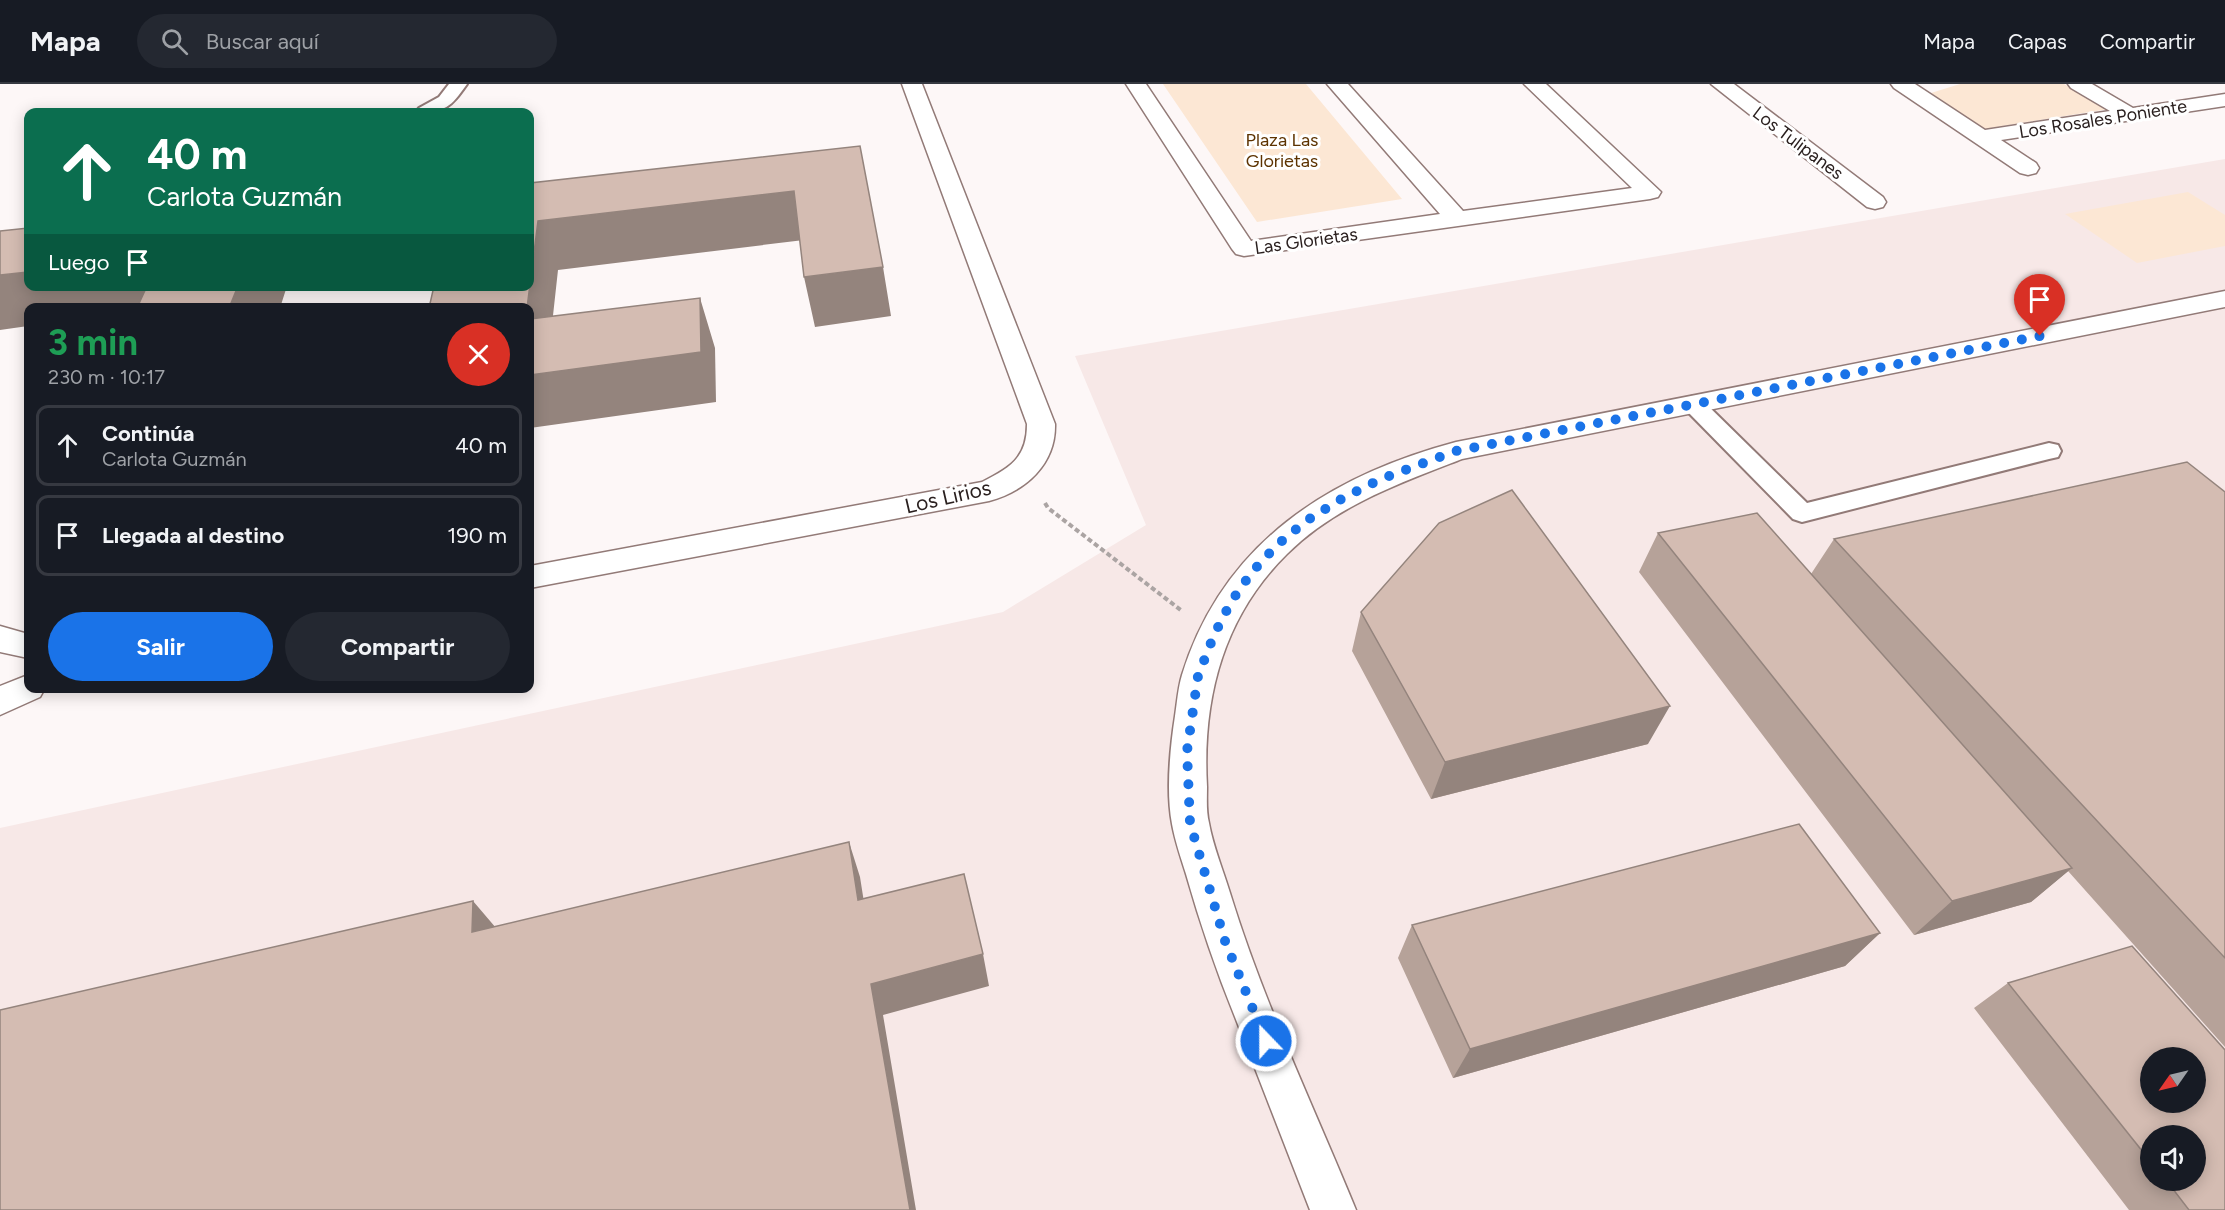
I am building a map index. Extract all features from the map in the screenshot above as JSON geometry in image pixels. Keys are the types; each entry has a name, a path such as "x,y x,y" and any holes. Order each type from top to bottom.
{"street":[{"name":"Los Lirios","path":"534,576 966,496 999,486 1025,470 1040,447 1041,424 912,84"},
{"name":"Las Glorietas","path":"1136,84 1244,249 1650,192 1534,84"},
{"path":"1337,84 1457,219"},
{"name":"Los Tulipanes","path":"1721,84 1875,202"},
{"path":"1907,88 1937,84"},
{"path":"2078,84 2131,115"},
{"path":"1907,88 2028,168"},
{"name":"Los Rosales Poniente","path":"1981,137 2225,100"},
{"path":"1333,1210 1225,941 1190,823 1187,751 1198,676 1214,635 1231,602 1252,572 1277,545 1306,521 1343,498 1381,479 1466,448 2225,299"},
{"path":"0,639 24,645"},
{"path":"0,701 24,690"}],"lane":[{"path":"432,108 445,101 458,84"},
{"path":"1694,404 1802,513 2049,451"}],"path":[{"path":"1025,470 1048,508 1214,635"}],"shaded area":[{"path":"2225,159 2225,1210 0,1210 0,828 1003,612 1146,525 1075,356"}],"green space":[{"name":"Plaza Las Glorietas","path":"1163,84 1306,84 1402,199 1257,222"},
{"path":"1960,84 2064,84 2109,109 1984,129 1931,93"},
{"path":"2188,192 2225,215 2225,246 2137,263 2065,214"}],"building":[{"path":"860,146 883,267 804,277 794,191 538,221 534,252 534,183"},
{"path":"24,228 24,272 0,275 0,231"},
{"path":"145,291 236,291 231,303 139,303"},
{"path":"433,291 529,291 528,303 430,303"},
{"path":"700,298 701,352 534,374 534,319"},
{"path":"2187,462 2225,492 2225,958 1834,539"},
{"path":"1512,490 1670,706 1445,762 1361,612 1439,523"},
{"path":"1757,513 2072,868 1952,901 1658,533"},
{"path":"1799,824 1880,933 1470,1049 1412,925"},
{"path":"849,842 858,900 964,874 983,954 871,984 910,1210 0,1210 0,1010 473,901 472,932"},
{"path":"2132,946 2225,1050 2225,1210 2189,1210 2174,1191 2206,1191 2206,1125 2140,1125 2140,1148 2008,983"}],"route":[{"path":"1266,1041 1225,941 1190,823 1187,751 1198,676 1214,635 1231,602 1252,572 1277,545 1306,521 1343,498 1381,479 1456,451 1497,441 2040,336"}]}
